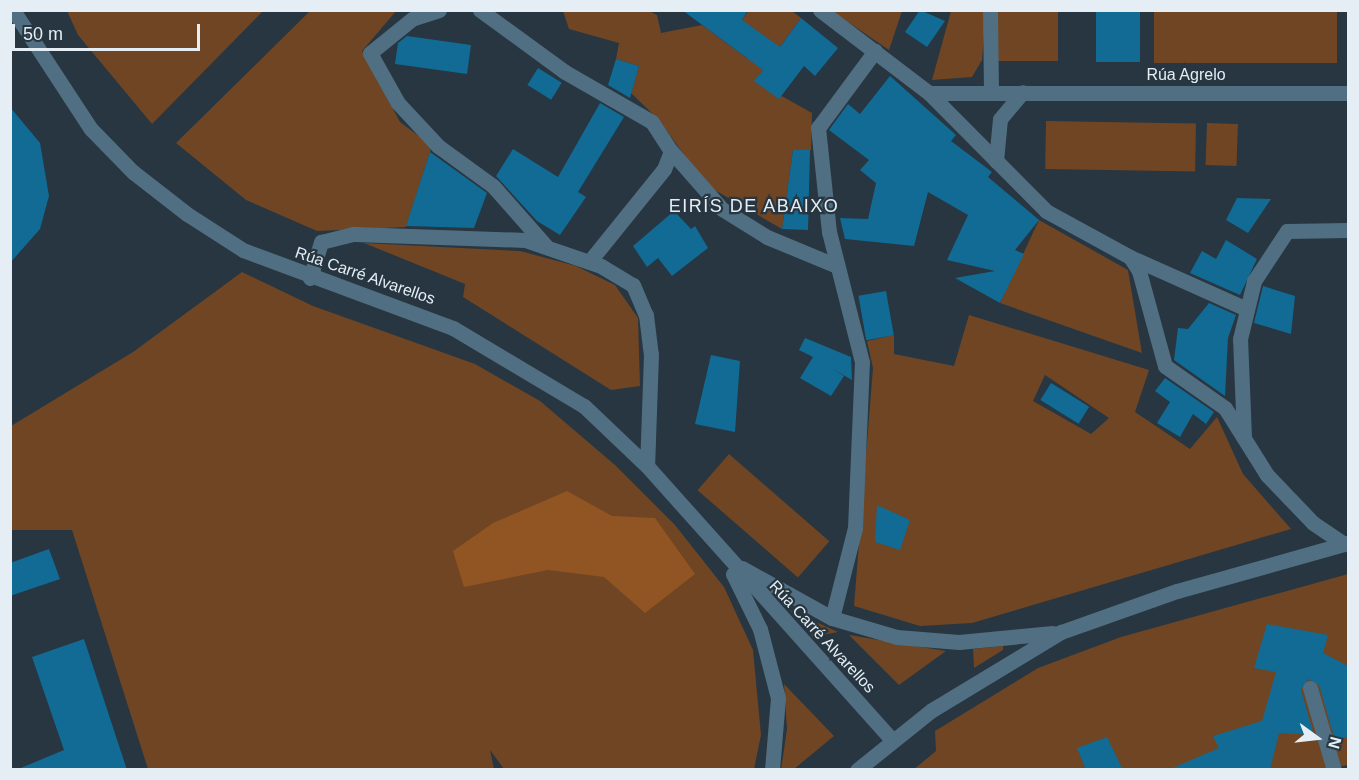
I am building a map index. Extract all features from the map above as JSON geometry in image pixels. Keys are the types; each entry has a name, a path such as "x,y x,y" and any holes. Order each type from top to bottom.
{"street":[{"name":"Rúa Carré Alvarellos","path":"14,10 60,88 133,172 216,235 310,278 417,311 488,344 584,406 647,466 725,558 892,740"},
{"path":"439,10 412,19 370,53 398,103 438,146 493,186 548,248"},
{"path":"480,10 565,72 652,122 671,151 722,209 767,237 837,266"},
{"path":"820,10 928,93 1046,212 1130,256 1247,309"},
{"path":"990,10 991,92"},
{"path":"832,618 855,528 862,362 837,266 818,129 875,51"},
{"path":"996,161 1000,119 1023,92"},
{"name":"Rúa Agrelo","path":"928,93 1348,93"},
{"path":"589,262 664,169 671,151"},
{"path":"1244,436 1240,339 1254,281 1287,231 1348,230"},
{"path":"310,278 321,242 331,236 439,235 525,240 589,262 633,285 646,315 651,354 647,466"},
{"path":"1130,256 1139,271 1165,366 1225,408 1291,502 1346,543"},
{"path":"857,770 892,740 971,683 1062,632 1178,591 1346,543"},
{"name":"Rúa Carré Alvarellos","path":"725,558 832,618 928,641 1062,632"},
{"path":"725,558 770,662 778,698 772,770"},
{"path":"1310,688 1334,770"}],"shaded area":[{"path":"397,10 362,51 400,122 432,146 406,227 317,231 246,200 176,143 310,11"},
{"path":"67,11 263,11 152,124 78,35"},
{"path":"563,11 649,11 657,15 661,33 702,25 748,59 742,20 748,11 792,11 801,18 755,81 812,113 811,150 793,150 782,229 706,185 659,120 631,93 639,66 616,59 619,43 569,29"},
{"path":"832,11 902,11 889,50"},
{"path":"951,11 986,11 982,60 972,77 932,80"},
{"path":"997,11 1058,11 1058,61 997,61"},
{"path":"1154,11 1337,11 1337,63 1154,63"},
{"path":"1046,121 1196,124 1195,172 1045,169"},
{"path":"1207,123 1238,124 1237,166 1206,165"},
{"path":"1039,220 1128,270 1142,353 1000,303"},
{"path":"364,243 520,251 576,266 615,285 638,318 640,386 611,390 463,297 465,284"},
{"path":"242,272 313,306 475,364 540,401 615,465 675,525 724,587 753,650 761,735 754,769 504,769 490,750 494,769 148,769 72,530 11,530 11,426 133,352"},
{"path":"969,315 1149,370 1135,412 1190,449 1217,417 1243,474 1291,529 972,623 920,626 854,606 873,368 867,341 894,335 894,354 954,366","holes":["1045,375 1109,418 1091,434 1033,401"]},
{"path":"729,454 829,541 798,577 698,490"},
{"path":"567,491 612,516 655,518 695,574 645,613 604,577 548,570 464,587 453,551 493,523"},
{"path":"1348,574 1348,765 1324,770 913,770 936,751 935,731 1038,668 1121,637"},
{"path":"790,610 838,632 813,637"},
{"path":"849,635 946,651 899,685"},
{"path":"1003,646 1003,650 974,668 973,649"},
{"path":"784,684 834,736 794,769 781,770 787,729"}],"building":[{"path":"682,10 748,10 742,20 780,47 801,18 838,48 815,76 804,66 779,99 754,81 763,70"},
{"path":"920,10 945,21 927,47 905,32"},
{"path":"1096,10 1140,10 1140,62 1096,62"},
{"path":"407,36 471,45 467,74 395,64 398,43"},
{"path":"616,59 639,66 630,98 608,85"},
{"path":"538,68 562,83 551,100 527,85"},
{"path":"890,76 956,135 951,141 992,172 988,177 1039,220 1015,250 1024,254 1000,303 955,278 995,271 947,260 968,215 928,192 914,246 845,239 840,218 868,219 876,183 860,170 869,160 829,130 848,104 860,114"},
{"path":"600,103 624,117 578,192 586,197 560,235 537,221 496,176 513,149 558,177"},
{"path":"10,107 40,143 49,196 40,229 10,263"},
{"path":"793,150 810,150 808,230 782,229"},
{"path":"430,152 487,193 474,228 406,226"},
{"path":"1237,198 1271,199 1248,233 1226,220"},
{"path":"674,211 691,229 695,226 708,248 672,276 658,258 647,267 633,246"},
{"path":"1226,240 1257,259 1240,295 1190,273 1202,251 1216,259"},
{"path":"1263,286 1295,296 1291,334 1254,323"},
{"path":"886,291 894,335 866,340 858,296"},
{"path":"1209,303 1236,315 1228,338 1225,396 1174,360 1178,328 1188,329"},
{"path":"805,338 851,357 852,380 831,368 844,376 831,396 800,378 813,357 799,350"},
{"path":"711,355 740,361 735,432 695,424"},
{"path":"1165,378 1214,412 1206,424 1193,414 1180,437 1157,423 1170,402 1155,391"},
{"path":"1051,383 1089,407 1079,424 1040,400"},
{"path":"877,505 910,520 900,550 875,542"},
{"path":"49,549 60,579 10,596 10,563"},
{"path":"1267,624 1328,635 1323,653 1348,666 1348,738 1334,737 1319,685 1308,679 1301,690 1314,735 1279,733 1270,770 1168,770 1219,748 1213,736 1262,721 1276,672 1254,668"},
{"path":"84,639 127,770 16,770 64,750 32,657"},
{"path":"1107,737 1123,770 1086,770 1077,748"}],"district":[{"name":"EIRÍS DE ABAIXO","path":"754,206"}]}
